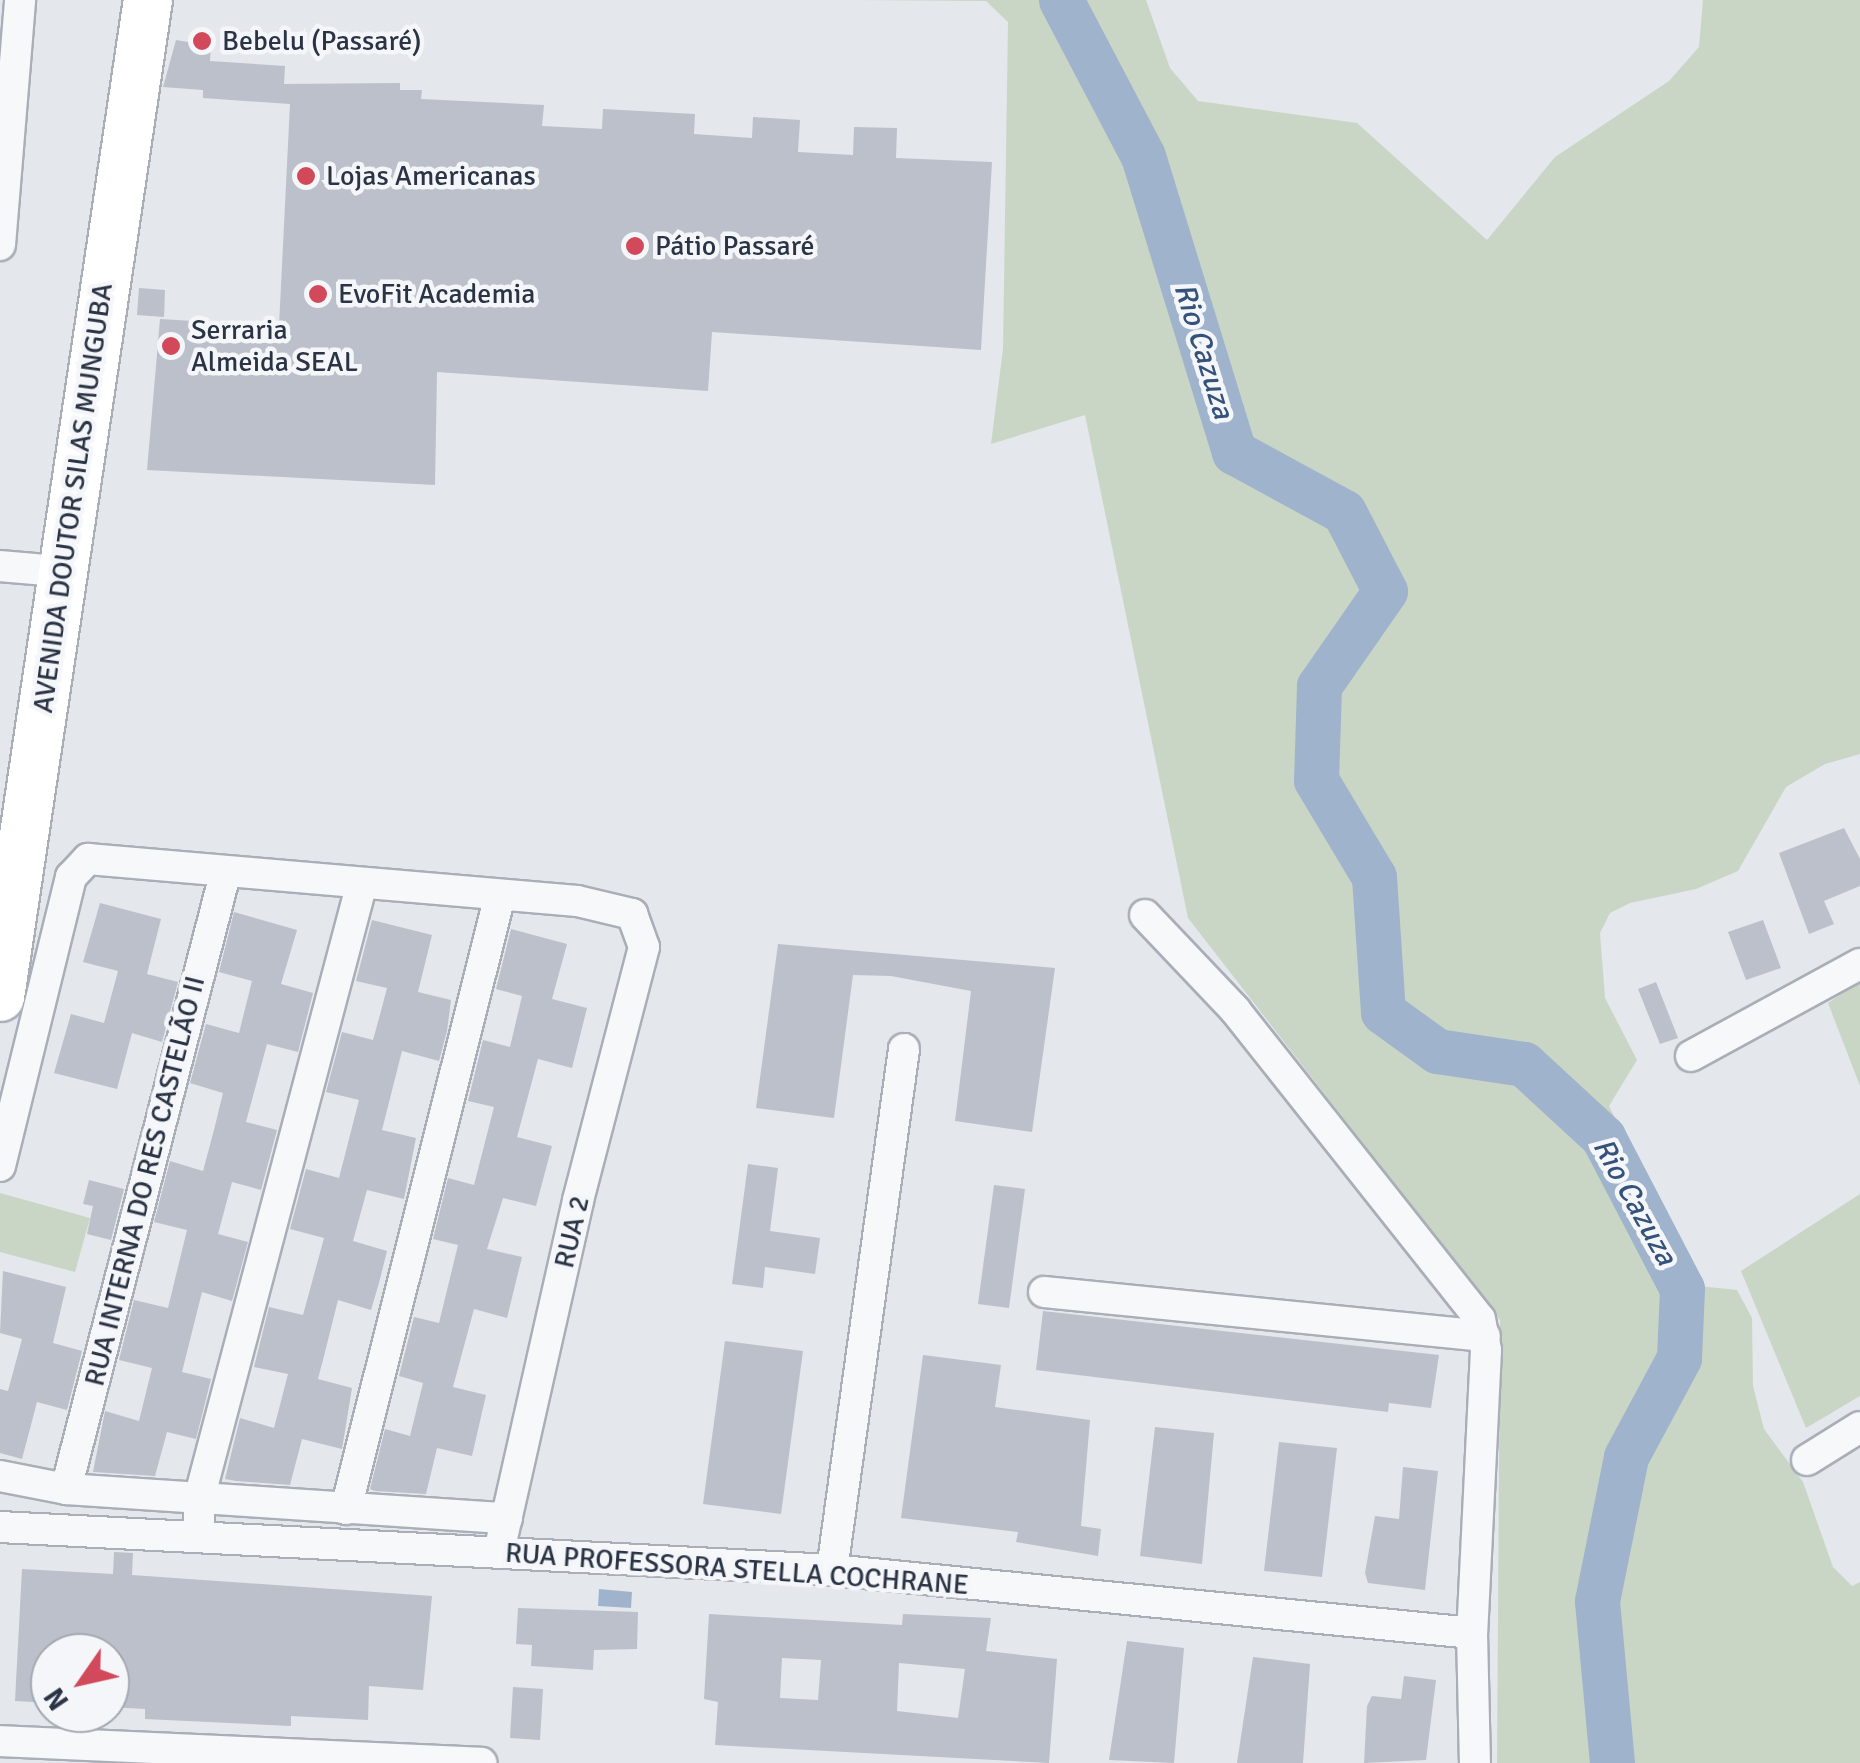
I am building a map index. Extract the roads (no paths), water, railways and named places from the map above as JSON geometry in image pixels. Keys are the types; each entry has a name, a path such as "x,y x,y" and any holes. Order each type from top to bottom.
{"main road":[{"name":"AVENIDA DOUTOR SILAS MUNGUBA","path":"0,822 19,567 120,0"},
{"name":"AVENIDA DOUTOR SILAS MUNGUBA","path":"0,997 148,0"}],"street":[{"path":"0,246 20,0"},
{"path":"0,1166 71,876 88,859 500,896 346,1509"},
{"name":"RUA INTERNA DO RES CASTELÃO II","path":"66,1489 225,874"},
{"path":"199,1537 199,1499 362,883"},
{"name":"RUA 2","path":"499,1552 644,947 640,924 618,907 500,896"},
{"path":"1145,916 1235,1010 1456,1283 1485,1336 1472,1633 1475,1763"},
{"path":"1691,1056 1860,964"},
{"path":"832,1570 904,1049"},
{"path":"1044,1292 1485,1336"},
{"path":"1808,1460 1860,1427"},
{"path":"0,1476 66,1489 507,1518"},
{"name":"RUA PROFESSORA STELLA COCHRANE","path":"0,1527 832,1570 1472,1633"},
{"path":"0,1741 229,1756 481,1763"}],"water":[{"path":"599,1589 632,1592 631,1608 598,1606"}],"waterway":[{"name":"Rio Cazuza","path":"1061,0 1143,156 1234,452 1344,512 1385,591 1319,686 1316,780 1374,877 1383,1012 1437,1051 1524,1064 1603,1137 1682,1289 1679,1358 1626,1457 1597,1601 1612,1763"}],"place":[{"name":"Bebelu (Passaré)","path":"202,41"},
{"name":"Lojas Americanas","path":"306,176"},
{"name":"Pátio Passaré","path":"635,246"},
{"name":"EvoFit Academia","path":"318,294"},
{"name":"Serraria Almeida SEAL","path":"171,346"}]}
